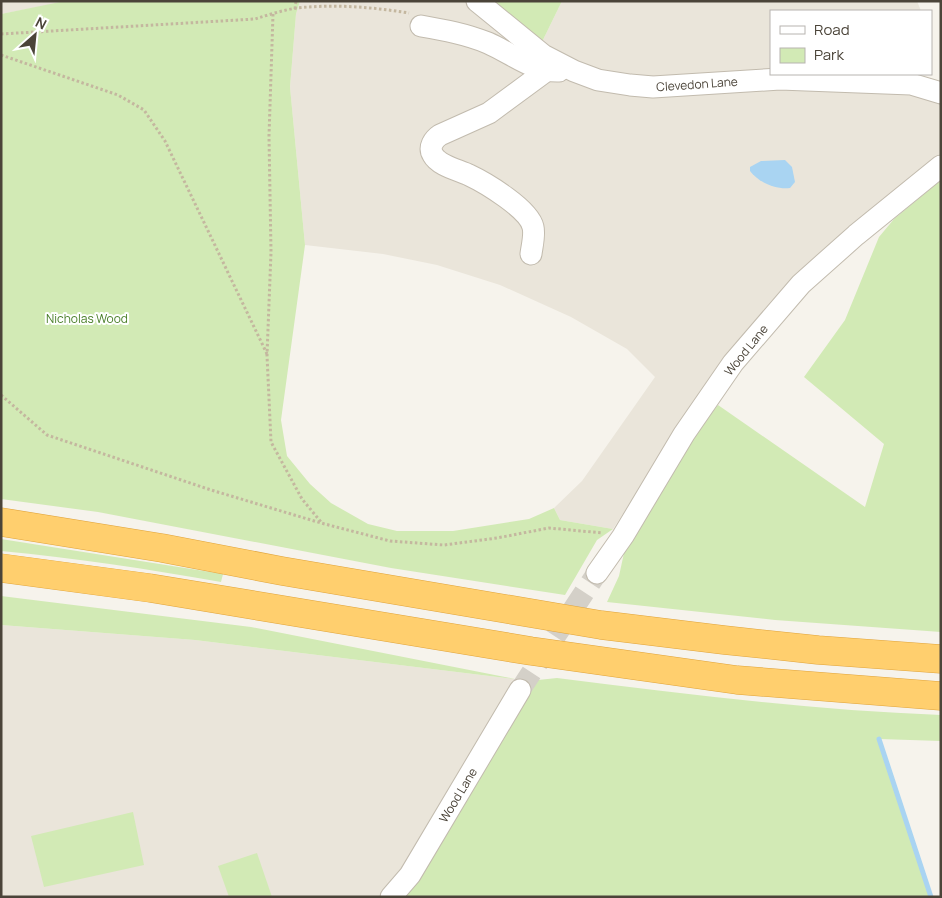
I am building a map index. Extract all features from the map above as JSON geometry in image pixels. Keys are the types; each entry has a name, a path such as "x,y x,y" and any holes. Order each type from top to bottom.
{"highway":[{"path":"1,522 162,548 282,571 601,625 818,650 941,658"},
{"path":"1,568 150,588 531,651 737,680 941,696"}],"street":[{"name":"Clevedon Lane","path":"477,1 543,55 574,71 598,80 653,87 780,79 911,84 941,94"},
{"path":"421,26 463,34 488,43 546,71 574,71"},
{"path":"531,254 534,228 527,215 478,180 438,160 433,155 431,149 435,138 489,113 546,71"},
{"name":"Wood Lane","path":"597,573 622,536 684,434 733,363 794,291 856,234 941,166"},
{"name":"Wood Lane","path":"391,897 410,875 520,690"}],"path":[{"path":"1,34 255,19 295,9 296,1"},
{"path":"273,14 269,136 271,252 267,355 271,442 302,499 321,523"},
{"path":"1,56 118,95 144,110 165,141 267,355"},
{"path":"1,396 47,435 211,490 321,523 390,541 444,545 497,538 548,528 584,530 622,536"}],"shaded area":[{"path":"1,1 65,1 65,2 1,14"},
{"path":"300,1 469,1 573,78 821,84 941,97 941,158 903,188 679,428 613,529 560,520 554,508 582,481 655,377 627,349 571,317 500,285 437,265 383,254 305,245 290,87 296,14"},
{"path":"562,1 917,1 921,10 770,10 770,75 920,75 919,77 642,81 600,75 540,46"},
{"path":"1,625 195,640 515,679 404,869 380,897 1,897"}],"green space":[{"name":"Nicholas Wood","path":"65,1 300,1 296,14 290,87 305,245 281,420 287,456 310,484 331,503 368,524 397,531 453,531 529,519 554,508 560,520 613,529 597,540 565,595 391,568 98,512 1,499 1,14"},
{"path":"488,1 562,1 540,46"},
{"path":"941,180 941,632 775,620 607,602 619,576 624,553 692,438 718,405 865,507 884,444 804,377 845,320 879,237 894,219"},
{"path":"1,539 223,574 221,582 111,564 1,551"},
{"path":"1,596 251,627 515,679 195,640 1,625"},
{"path":"557,678 797,705 941,715 941,741 879,739 931,897 404,897 538,680"},
{"path":"133,812 144,865 44,887 31,836"},
{"path":"257,853 272,897 229,897 218,866"}],"water":[{"path":"785,160 792,167 795,182 790,188 779,188 768,184 758,179 750,171 750,167 761,161"}],"waterway":[{"path":"879,739 931,897"}],"tunnel":[{"path":"520,690 597,573"}]}
